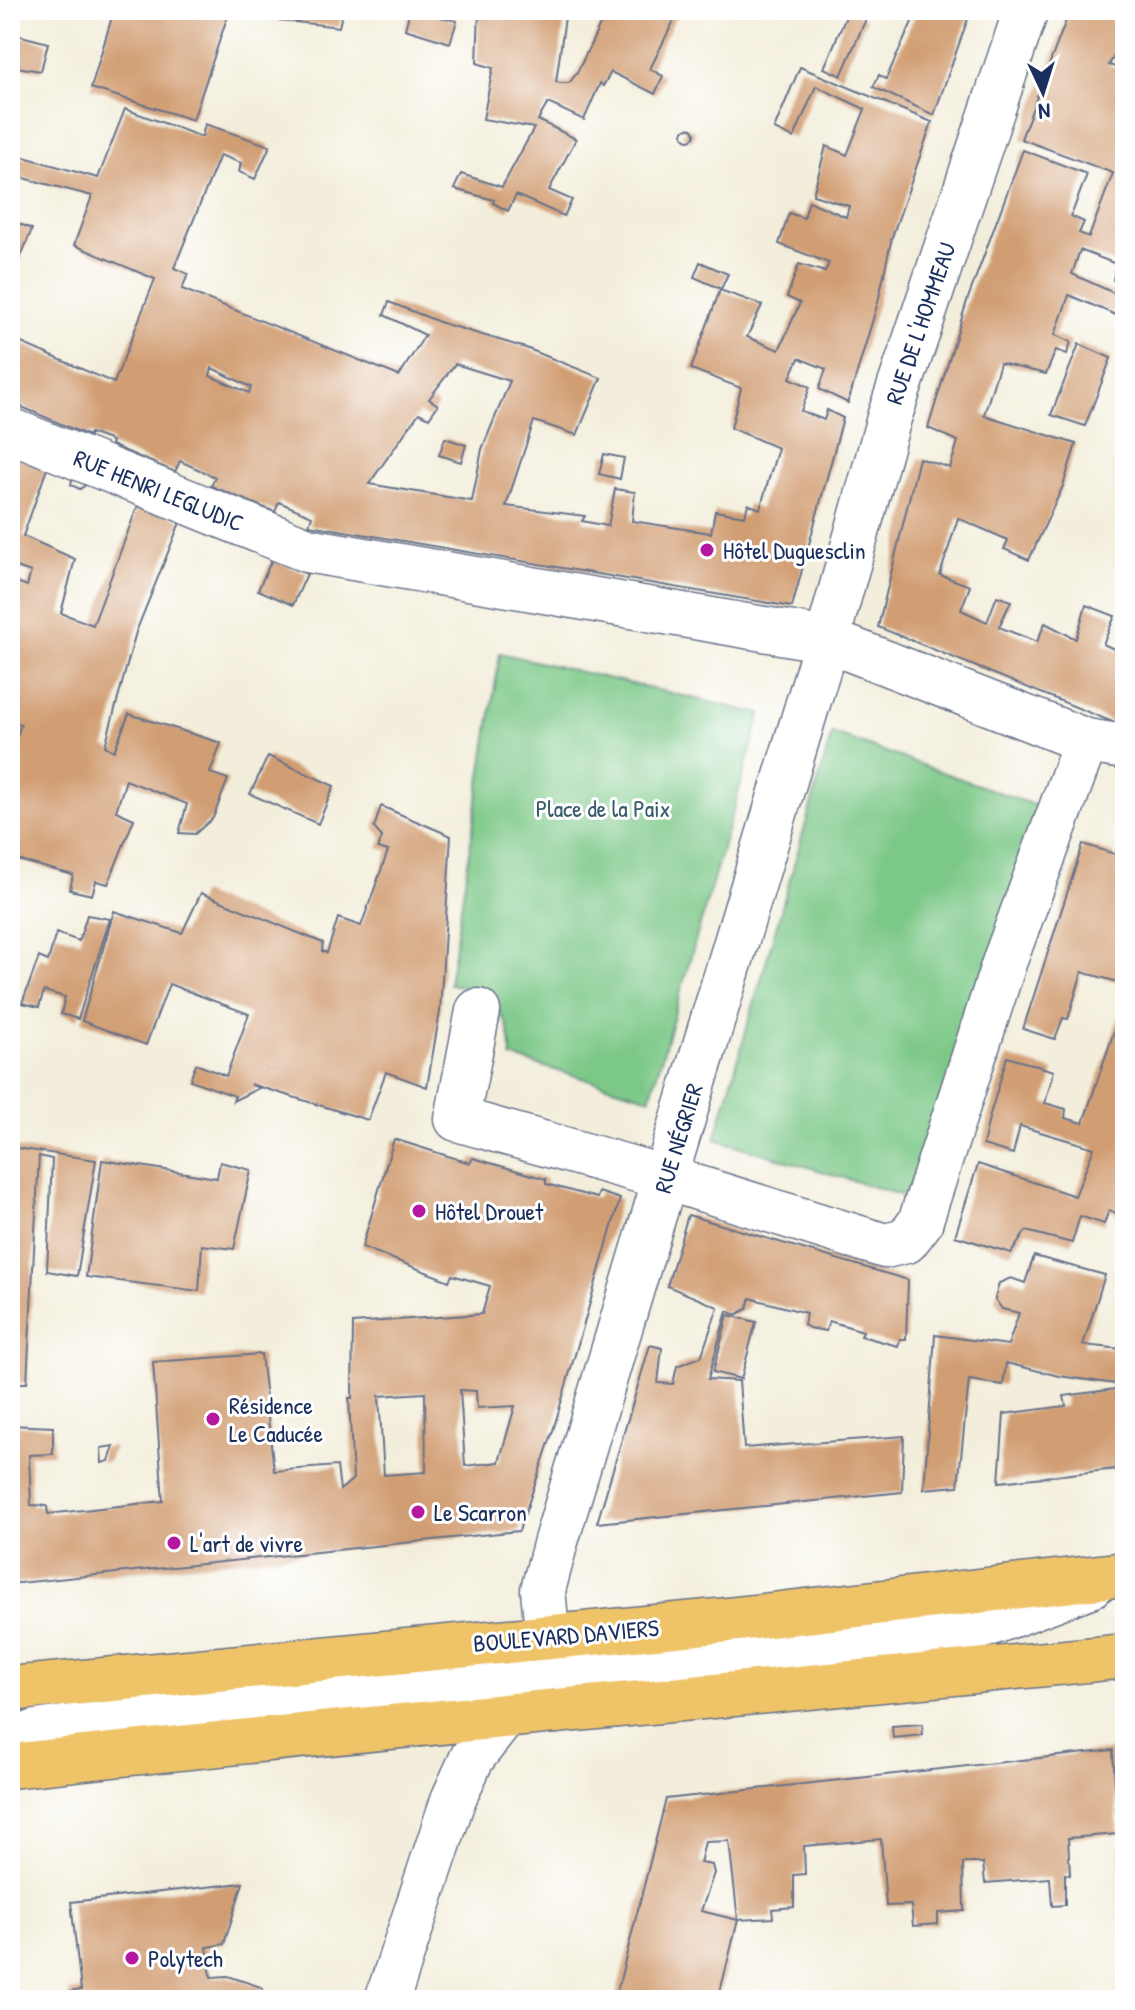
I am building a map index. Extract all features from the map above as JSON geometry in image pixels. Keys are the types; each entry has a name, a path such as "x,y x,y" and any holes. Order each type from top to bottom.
{"main road":[{"name":"BOULEVARD DAVIERS","path":"10,1766 425,1722 554,1676 1123,1575"},
{"name":"BOULEVARD DAVIERS","path":"10,1689 554,1676 1125,1656"}],"street":[{"name":"RUE DE L'HOMMEAU","path":"827,640 889,418 1026,10"},
{"name":"RUE HENRI LEGLUDIC","path":"10,430 307,550 827,640"},
{"path":"478,1011 457,1119 666,1178 885,1246 896,1245 914,1233 1005,960 1105,744 827,640"},
{"name":"RUE NÉGRIER","path":"554,1676 543,1590 827,640"},
{"path":"387,2000 453,1800 499,1696 554,1676"},
{"name":"BOULEVARD DAVIERS","path":"10,1742 36,1732 177,1712 499,1696"},
{"path":"425,1722 472,1758"}],"green space":[{"name":"Place de la Paix","path":"500,653 761,714 650,1098 511,1057 508,1029 496,1007 476,992 449,984"},
{"path":"832,733 1051,811 910,1198 715,1139"}],"building":[{"path":"114,10 244,10 241,16 229,12 193,120 91,88"},
{"path":"252,10 343,10 339,27 278,20"},
{"path":"410,10 457,21 450,43 405,29"},
{"path":"479,10 566,10 556,82 569,83 577,73 607,10 679,10 650,69 663,76 655,94 611,72 603,86 600,83 584,120 548,103 538,120 576,139 549,190 572,200 564,216 516,195 508,211 493,203 494,200 454,189 461,174 502,187 534,128 483,119 493,68 477,63"},
{"path":"843,10 860,10 858,16 866,19 841,76 824,68 848,12"},
{"path":"931,10 971,10 934,115 873,87 879,75 886,79 917,11 930,13"},
{"path":"1070,10 1125,10 1125,57 1115,54 1109,65 1125,70 1125,285 1113,280 1116,264 1080,250 1072,274 1125,298 1125,319 1069,295 1055,335 1071,342 1067,354 1056,350 1046,374 1000,363 984,415 1076,444 1063,486 1029,560 1004,549 1008,540 958,518 940,575 970,586 961,610 987,622 997,596 1011,601 999,627 1037,642 1045,623 1076,639 1086,605 1115,616 1103,644 1125,654 1125,727 878,627 919,458 950,468 958,441 928,428 967,301 1023,150 1087,174 1071,216 1084,222 1079,233 1089,237 1113,173 1021,139"},
{"path":"10,33 48,43 41,71 10,66"},
{"path":"800,67 932,122 892,237 878,302 848,403 819,389 826,369 799,358 790,378 810,387 801,411 824,420 827,410 843,418 792,607 309,525 312,516 279,502 275,512 211,486 215,477 180,461 175,472 111,445 112,441 90,433 89,436 10,402 10,338 114,383 155,279 74,245 92,196 20,177 15,200 10,199 10,153 98,178 125,109 202,137 205,124 270,146 255,179 239,172 241,163 220,155 174,268 188,274 182,289 399,376 425,335 384,315 389,302 442,323 526,348 601,378 577,435 534,421 506,506 585,516 582,521 608,526 615,489 635,492 632,521 711,533 715,511 745,516 748,504 760,509 778,448 731,428 741,388 691,369 720,290 762,305 747,337 779,350 800,303 787,297 799,264 825,272 829,263 779,244 789,213 804,218 809,201 846,217 849,206 813,195 826,146 847,155 865,109 816,86 794,138 774,129","holes":["455,364 510,381 482,449 472,501 369,484 419,413 429,418 438,405 429,399","212,368 251,387 249,393 210,376"]},
{"path":"689,128 695,134 689,140 683,134"},
{"path":"10,220 32,229 10,284"},
{"path":"700,262 728,274 721,289 694,277"},
{"path":"1079,344 1111,358 1085,426 1051,415"},
{"path":"445,438 466,445 461,462 439,455"},
{"path":"10,452 49,463 23,536 75,559 61,613 93,625 139,502 181,520 136,632 105,746 114,751 129,714 221,743 210,773 228,779 213,818 195,834 179,833 187,804 126,780 116,811 134,819 108,884 96,881 92,895 70,890 73,875 10,858 10,758 21,724 10,720 10,595 17,582 27,586 31,572 10,565"},
{"path":"604,454 624,458 620,479 599,474"},
{"path":"73,474 91,481 80,489 71,485"},
{"path":"272,559 307,574 293,605 258,590"},
{"path":"268,756 334,786 318,824 250,794"},
{"path":"381,806 451,836 440,1012 427,1087 386,1072 368,1120 250,1084 259,1088 233,1101 235,1096 190,1080 196,1064 226,1076 249,1014 169,984 146,1045 82,1021 114,911 182,933 201,893 323,943 322,951 327,953 338,918 361,926 388,851 378,848 382,837 374,828"},
{"path":"1083,844 1115,854 1115,859 1125,863 1125,984 1082,972 1068,1019 1063,1018 1055,1039 1023,1029"},
{"path":"87,915 110,919 78,1019 61,1014 65,997 44,991 39,1007 22,1003 39,957 48,961 56,933 79,941"},
{"path":"1125,999 1125,1217 1109,1210 1104,1224 1080,1216 1072,1243 1026,1231 1011,1253 955,1236 978,1164 1075,1196 1094,1148 1020,1126 1013,1154 983,1145 989,1118 1007,1057 1054,1071 1045,1103 1066,1109 1065,1118 1083,1123"},
{"path":"394,1139 470,1163 473,1158 546,1179 546,1184 597,1198 599,1192 620,1199 552,1434 519,1531 10,1584 10,1503 15,1503 10,1425 53,1427 53,1454 29,1455 31,1505 47,1506 48,1514 163,1501 153,1362 261,1354 274,1471 337,1466 340,1490 353,1479 349,1398 352,1398 353,1323 482,1314 490,1286 452,1275 449,1281 362,1247","holes":["460,1390 476,1391 477,1408 515,1406 499,1462 465,1466","425,1393 426,1472 384,1475 379,1396"]},
{"path":"10,1147 96,1160 77,1276 47,1271 52,1159 39,1156 27,1383 10,1383"},
{"path":"102,1160 217,1178 220,1162 251,1170 234,1249 202,1245 199,1291 86,1277"},
{"path":"688,1215 908,1280 906,1339 900,1339 898,1346 861,1336 863,1331 829,1321 826,1331 809,1328 804,1325 806,1313 750,1298 747,1309 736,1315 727,1311 708,1379 739,1381 744,1448 904,1436 902,1492 597,1523 650,1345 662,1348 658,1383 673,1384 677,1366 701,1357 718,1307 667,1286"},
{"path":"1034,1256 1105,1275 1083,1345 1122,1349 1116,1384 1059,1376 1006,1363 1003,1385 969,1380 958,1486 924,1489 935,1335 1008,1345 1019,1313 1002,1309 995,1299 999,1283 1011,1278 1025,1283"},
{"path":"728,1315 756,1322 741,1379 713,1372"},
{"path":"1116,1389 1117,1399 1125,1398 1125,1468 999,1482 1004,1414 1066,1406 1064,1396"},
{"path":"114,1446 109,1461 102,1463 101,1448"},
{"path":"922,1724 923,1735 893,1738 892,1726"},
{"path":"1113,1750 1118,1834 1068,1838 1070,1875 1065,1874 1065,1905 1052,1906 1050,1878 985,1883 983,1863 963,1863 964,1911 938,1913 938,1924 913,1926 911,1905 886,1906 881,1839 804,1846 805,1874 794,1875 794,1907 772,1909 773,1918 738,1920 718,2000 615,2000 666,1799","holes":["729,1841 738,1920 701,1911 714,1873 712,1865 700,1863 705,1842"]},
{"path":"1119,1846 1125,1846 1125,1867 1121,1867"},
{"path":"243,1883 224,1944 207,1947 211,1977 228,1976 261,1987 269,2000 70,2000 69,1992 81,1990 71,1902"}],"place":[{"name":"Hôtel Duguesclin","path":"707,550"},
{"name":"Hôtel Drouet","path":"419,1211"},
{"name":"Résidence Le Caducée","path":"213,1419"},
{"name":"Le Scarron","path":"418,1512"},
{"name":"L'art de vivre","path":"174,1543"},
{"name":"Polytech","path":"132,1958"}]}
